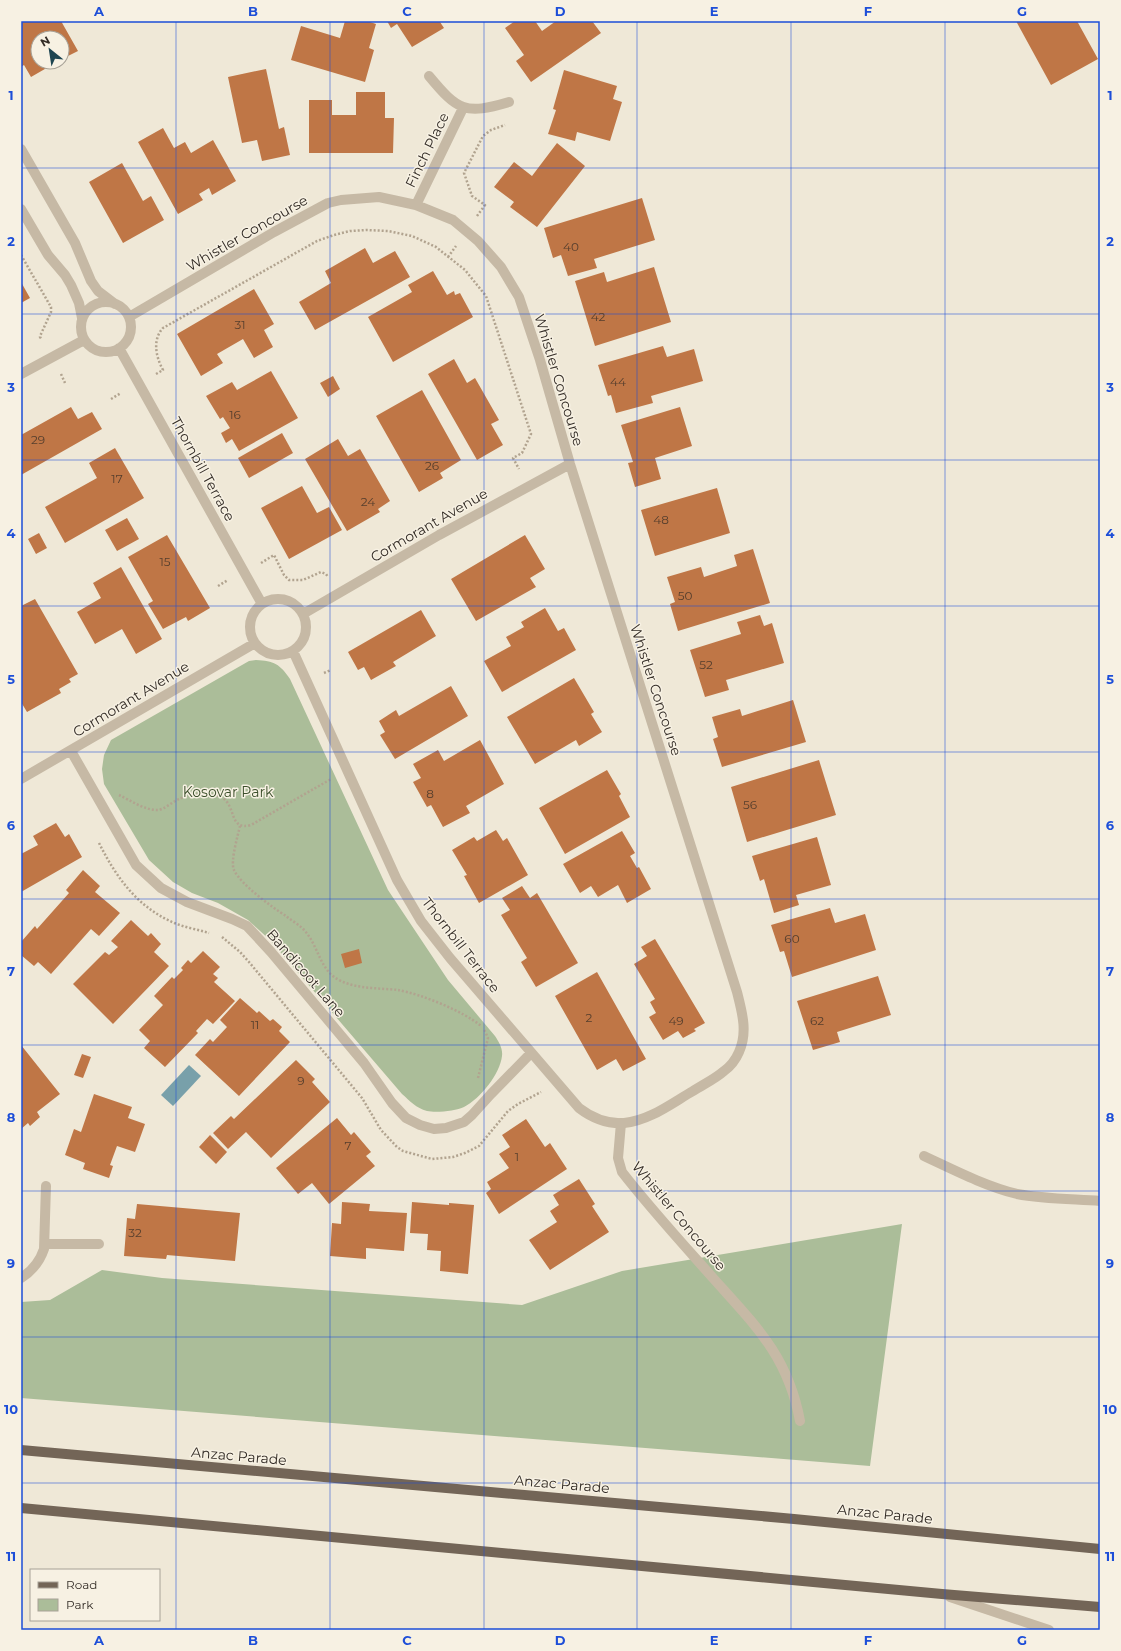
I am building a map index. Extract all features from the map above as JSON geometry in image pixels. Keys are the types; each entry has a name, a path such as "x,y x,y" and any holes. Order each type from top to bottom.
{"main road":[{"name":"Anzac Parade","path":"21,1450 794,1519 1100,1549"},
{"path":"21,1508 942,1594 1100,1607"}],"street":[{"name":"Finch Place","path":"429,76 448,98 463,108 479,110 509,102"},
{"name":"Finch Place","path":"416,205 463,108"},
{"path":"21,149 76,243 91,281 98,290 125,310 129,317 131,324 129,337 126,343 109,352 96,351 84,340 80,325 82,318 87,310 93,305 106,302 115,304"},
{"name":"Whistler Concourse","path":"129,317 274,232 328,203 354,199 379,197 416,205 453,220 478,241 501,267 519,298 540,360 570,464 743,1014 743,1042 736,1058 725,1070 654,1114 633,1122 621,1123 618,1158 622,1172 758,1329 780,1360 788,1376 797,1403 800,1421"},
{"path":"21,209 48,255 65,275 71,285 76,296 82,318"},
{"path":"21,374 84,340"},
{"name":"Thornbill Terrace","path":"119,348 262,604"},
{"name":"Cormorant Avenue","path":"303,614 439,534 570,464"},
{"path":"280,599 289,601 297,606 303,614 305,632 302,640 293,651 280,655 270,653 255,643 251,635 250,626 254,614 262,604 271,600 280,599"},
{"name":"Cormorant Avenue","path":"21,780 255,643"},
{"name":"Thornbill Terrace","path":"293,651 397,880 421,921 531,1054 579,1108 591,1116 599,1119 621,1123"},
{"name":"Bandicoot Lane","path":"71,751 136,865 161,888 187,902 247,926 271,952 359,1057 392,1103 406,1118 426,1128 434,1129 450,1127 468,1119 531,1054"},
{"path":"924,1156 970,1177 1017,1194 1100,1201"},
{"path":"21,1278 34,1267 41,1258 45,1244 46,1186"},
{"path":"45,1244 99,1244"},
{"path":"942,1594 1049,1630"}],"path":[{"path":"448,257 485,205 472,196 464,173 483,136 491,130 509,124"},
{"path":"111,399 163,370 159,362 156,346 159,333 163,328 317,241 350,231 388,231 412,236 436,247 465,270 486,296 531,434 522,453 513,458 528,486"},
{"path":"21,255 51,307 51,312 40,337 65,383"},
{"path":"218,586 274,555 284,575 289,580 303,580 317,573 323,572 327,575 337,594"},
{"path":"240,826 251,826 347,770"},
{"path":"119,794 144,807 158,810 189,796 214,795 223,798 240,826 233,868 237,876 264,900 305,930 327,971 333,977 342,982 400,991 426,998 465,1015 484,1028 488,1038 478,1081 479,1084 491,1094"}],"green space":[{"name":"Kosovar Park","path":"249,661 268,661 276,664 290,679 388,890 448,980 495,1036 499,1043 502,1056 493,1078 483,1092 464,1107 451,1111 431,1112 413,1104 402,1094 270,940 248,920 218,903 192,893 173,882 149,860 104,784 102,769 104,755 111,740"},
{"path":"902,1224 870,1466 21,1398 21,1302 50,1300 102,1270 162,1278 522,1305 622,1271"}],"water":[{"path":"189,1065 201,1076 173,1106 161,1095"}],"building":[{"path":"21,21 61,21 66,30 30,30 30,70 43,70 31,77 24,65 21,67"},
{"path":"345,21 367,21 376,24 369,48 374,50 365,82 291,60 301,26 340,38"},
{"path":"387,21 442,21 440,22 444,28 412,47 397,24 391,28"},
{"path":"515,21 535,21 542,31 556,21 592,21 601,33 531,82 516,61 524,55 505,28"},
{"path":"1016,21 1077,21 1098,59 1051,85"},
{"path":"70,37 78,51 70,55"},
{"path":"266,69 279,129 284,127 290,155 262,161 257,140 242,143 228,77"},
{"path":"564,70 617,86 613,99 622,102 610,141 577,132 575,141 548,134 556,110 553,109"},
{"path":"356,92 385,92 385,118 394,118 393,153 309,153 309,100 332,100 332,115 356,115"},
{"path":"163,128 174,148 185,142 191,153 213,140 236,181 212,195 209,188 199,194 203,200 178,214 138,142"},
{"path":"557,143 585,166 537,227 510,207 514,202 494,187 514,162 532,176"},
{"path":"122,163 143,201 151,196 164,220 123,243 89,182"},
{"path":"642,198 655,240 594,259 597,268 568,276 561,255 553,258 544,228"},
{"path":"365,248 373,263 395,251 410,277 315,330 299,302 331,283 325,271"},
{"path":"654,267 671,322 595,346 575,281 604,272 607,282"},
{"path":"433,271 447,295 454,291 455,295 460,293 473,317 393,362 368,317 412,292 408,285"},
{"path":"21,282 30,298 21,303"},
{"path":"254,289 274,324 264,330 273,347 254,358 243,339 217,354 223,363 201,376 177,334"},
{"path":"663,346 667,357 694,349 703,381 651,396 653,403 616,413 611,395 608,396 598,365"},
{"path":"454,359 467,383 475,378 499,420 491,424 503,445 477,460 428,374"},
{"path":"271,371 298,418 239,451 232,439 226,443 221,433 230,428 223,417 220,419 206,396 232,382 237,390"},
{"path":"333,376 340,389 328,397 320,383"},
{"path":"422,390 461,460 440,473 443,478 419,492 376,416"},
{"path":"71,407 78,419 92,412 102,429 21,475 21,435"},
{"path":"680,407 692,446 655,458 661,479 635,487 628,463 633,462 621,425"},
{"path":"282,433 293,453 249,478 238,458"},
{"path":"338,439 348,456 360,449 390,501 378,509 380,512 347,531 305,459"},
{"path":"115,448 144,498 65,543 45,507 97,478 89,463"},
{"path":"302,486 317,513 329,507 342,530 289,559 261,508"},
{"path":"717,488 730,533 655,556 641,510"},
{"path":"127,518 139,539 117,551 105,530"},
{"path":"39,533 47,548 36,554 28,539"},
{"path":"167,535 210,608 188,621 186,617 163,629 148,604 153,601 128,557"},
{"path":"525,535 545,569 530,578 536,587 476,621 451,579"},
{"path":"753,549 770,603 678,631 670,604 675,602 667,577 701,567 704,577 737,566 734,555"},
{"path":"121,567 162,639 136,654 122,629 95,644 77,612 101,598 93,583"},
{"path":"35,599 78,674 69,679 71,682 59,689 61,693 27,712 21,702 21,606"},
{"path":"545,608 558,631 564,628 576,650 502,692 484,661 511,646 506,637 524,627 521,622"},
{"path":"421,610 436,636 393,662 396,666 371,680 364,667 358,670 348,652"},
{"path":"760,615 764,626 772,623 784,663 726,680 729,690 705,697 690,650 741,634 737,622"},
{"path":"574,678 594,712 591,714 602,732 579,746 576,740 535,764 507,717"},
{"path":"451,686 468,716 395,759 380,735 385,732 379,721 396,710 399,716"},
{"path":"793,700 806,742 722,767 713,739 718,737 712,717 740,709 742,716"},
{"path":"480,740 504,784 466,806 470,813 443,827 431,805 427,807 413,782 421,778 413,764 438,750 444,761"},
{"path":"819,760 836,815 747,842 731,787"},
{"path":"607,770 621,794 619,796 630,817 565,854 539,808"},
{"path":"56,823 65,837 69,834 82,857 21,892 21,854 38,845 33,836"},
{"path":"496,830 503,841 507,838 528,875 479,903 464,876 467,875 452,850 474,837 477,841"},
{"path":"622,831 635,853 630,856 637,868 639,867 651,889 627,903 618,885 598,897 591,886 580,893 563,864"},
{"path":"817,837 831,885 796,895 799,905 774,913 764,879 760,881 752,856"},
{"path":"83,870 100,886 95,892 120,913 99,936 91,929 51,974 38,962 34,966 21,955 21,942 35,926 37,929 69,893 66,890"},
{"path":"522,886 530,898 537,893 578,963 536,987 521,962 527,958 501,915 510,910 502,898"},
{"path":"830,908 835,923 865,914 876,950 792,977 784,951 780,952 771,925"},
{"path":"131,920 148,936 151,933 161,944 154,952 169,966 113,1024 73,984 105,952 109,955 118,947 111,941"},
{"path":"655,939 705,1023 694,1029 696,1031 683,1038 678,1031 663,1040 649,1017 656,1013 650,1002 655,999 634,964 647,956 641,947"},
{"path":"359,949 362,963 345,968 341,954"},
{"path":"203,951 220,967 213,974 218,978 214,982 235,1001 213,1024 207,1019 196,1031 198,1033 165,1067 144,1048 150,1041 139,1030 163,1005 154,996 172,977 174,979 183,970 181,968 188,960 191,963"},
{"path":"597,972 646,1059 623,1071 616,1059 597,1070 555,996"},
{"path":"878,976 891,1015 837,1032 840,1042 813,1050 797,1001"},
{"path":"240,998 257,1013 259,1011 270,1021 273,1019 282,1027 279,1031 290,1042 239,1096 195,1055 210,1039 213,1042 227,1027 220,1020"},
{"path":"21,1045 60,1094 37,1112 40,1117 30,1126 28,1123 21,1129"},
{"path":"82,1054 91,1057 83,1078 74,1075"},
{"path":"296,1060 315,1079 312,1082 330,1102 271,1158 246,1132 228,1149 213,1133 231,1116 234,1119"},
{"path":"94,1094 132,1107 128,1118 145,1124 135,1152 117,1146 110,1165 113,1166 109,1178 83,1169 85,1163 65,1155 74,1129 81,1132"},
{"path":"337,1118 351,1135 354,1132 371,1152 366,1156 375,1166 329,1204 312,1183 298,1194 276,1168"},
{"path":"526,1119 545,1147 550,1143 567,1169 499,1214 486,1193 491,1189 487,1182 509,1168 499,1154 510,1147 502,1135"},
{"path":"210,1135 227,1152 216,1164 199,1147"},
{"path":"579,1179 595,1204 592,1206 609,1232 550,1270 529,1240 557,1222 550,1211 559,1205 553,1195"},
{"path":"342,1202 370,1204 369,1211 407,1213 404,1251 366,1248 366,1259 330,1256 332,1223 341,1224"},
{"path":"412,1202 449,1205 449,1203 474,1205 468,1274 440,1271 441,1251 427,1250 428,1234 410,1233"},
{"path":"137,1204 240,1213 235,1261 167,1255 166,1259 124,1256 127,1218 135,1219"}]}
